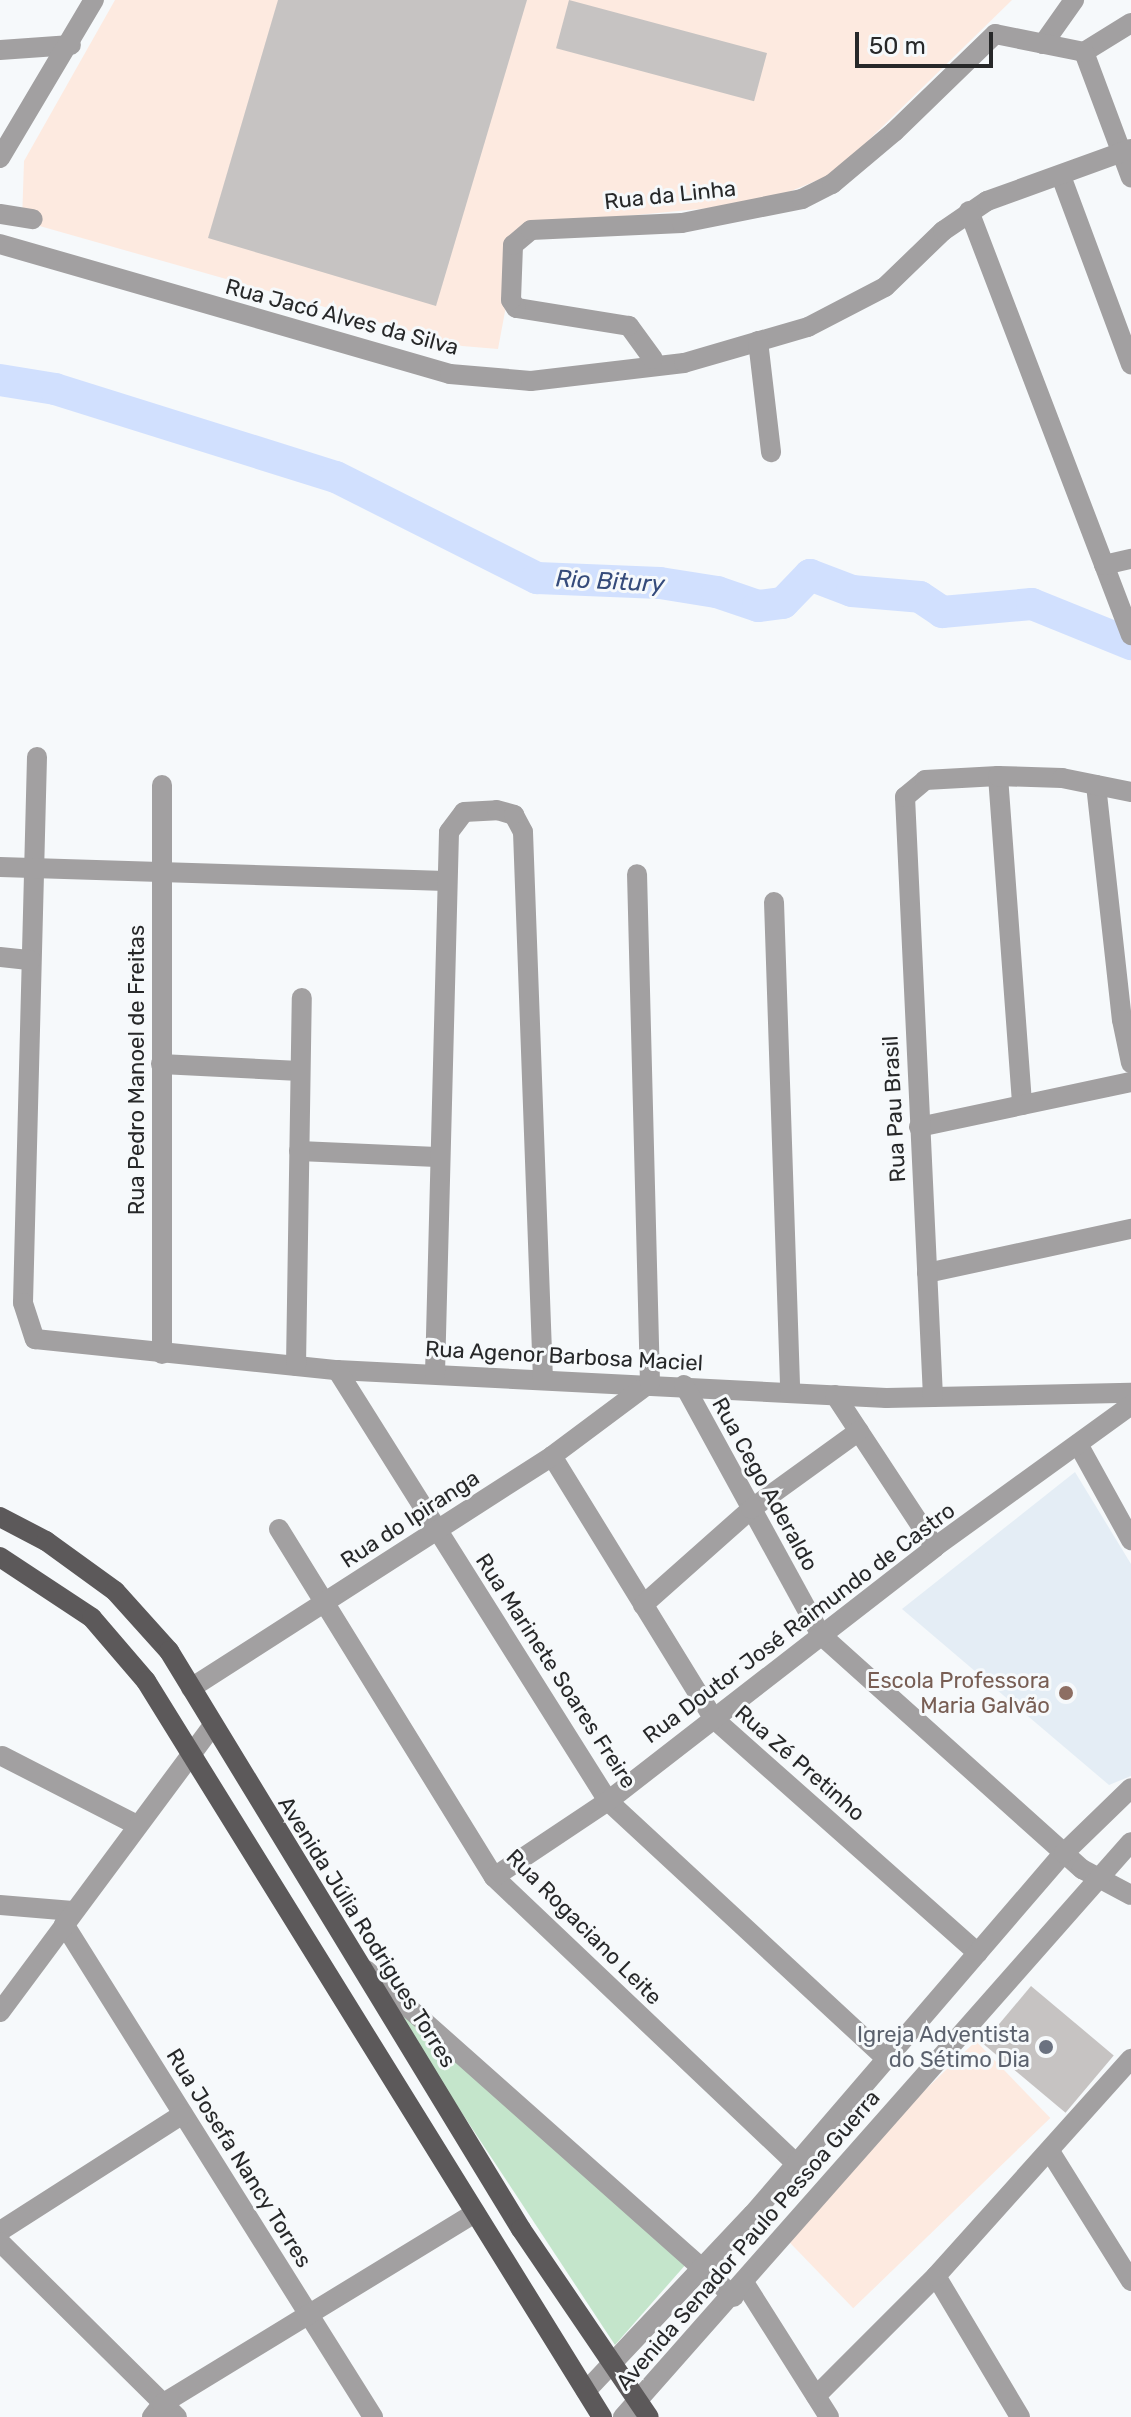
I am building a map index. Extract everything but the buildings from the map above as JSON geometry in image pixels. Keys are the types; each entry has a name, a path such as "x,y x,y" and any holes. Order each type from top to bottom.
{"main road":[{"name":"Avenida Júlia Rodrigues Torres","path":"0,1517 46,1541 115,1591 174,1659 329,1920 521,2229 644,2410"},
{"path":"0,1557 92,1618 146,1681 602,2417"},
{"path":"146,1681 174,1659"},
{"path":"303,1934 329,1920"}],"street":[{"path":"0,158 71,45 94,0"},
{"path":"1043,44 1074,0"},
{"path":"1131,23 1084,52 1126,151 1131,178"},
{"name":"Rua da Linha","path":"653,359 629,326 516,308 511,300 513,245 531,230 682,223 802,199 832,184 894,132 995,34 1084,52"},
{"path":"0,50 71,45"},
{"path":"1126,151 969,211 1131,635"},
{"path":"1061,176 1131,364"},
{"name":"Rua Jacó Alves da Silva","path":"0,244 450,374 531,381 684,363 850,309 885,287 969,211"},
{"path":"0,214 33,219"},
{"path":"758,341 771,452"},
{"path":"1104,565 1131,559"},
{"path":"0,957 31,960 37,757"},
{"path":"1022,1105 998,776 1062,778 1131,792"},
{"name":"Rua Pau Brasil","path":"933,1397 903,819 905,797 925,780 998,776"},
{"name":"Rua Pedro Manoel de Freitas","path":"162,785 162,1354"},
{"path":"1096,785 1131,1063"},
{"path":"435,1374 437,1157 449,832 464,812 497,810 514,815 523,832 543,1379"},
{"path":"0,867 446,881"},
{"path":"637,874 650,1383"},
{"path":"774,902 790,1392"},
{"name":"Rua Agenor Barbosa Maciel","path":"31,960 23,1303 35,1339 337,1370 650,1383 835,1395 933,1397 1131,1393"},
{"path":"296,1366 302,998"},
{"path":"161,1064 300,1071"},
{"path":"919,1127 1131,1082"},
{"path":"299,1151 437,1157"},
{"path":"927,1273 1131,1229"},
{"name":"Rua Marinete Soares Freire","path":"337,1370 608,1801 887,2059"},
{"name":"Rua do Ipiranga","path":"191,1688 552,1456 650,1383"},
{"name":"Rua Cego Aderaldo","path":"684,1385 821,1635 1064,1853 1090,1873 1131,1895"},
{"path":"835,1395 935,1547"},
{"name":"Rua Doutor José Raimundo de Castro","path":"494,1877 608,1801 935,1547 1131,1405"},
{"path":"643,1605 751,1509 859,1431"},
{"path":"1078,1444 1131,1540"},
{"name":"Rua Zé Pretinho","path":"552,1456 713,1718 978,1953"},
{"name":"Rua Rogaciano Leite","path":"279,1529 494,1877 796,2164"},
{"path":"0,2012 213,1725"},
{"path":"2,1756 137,1825"},
{"name":"Avenida Senador Paulo Pessoa Guerra","path":"586,2391 796,2164 1064,1853 1131,1788"},
{"name":"Avenida Senador Paulo Pessoa Guerra","path":"623,2417 644,2410 740,2290 1090,1873 1131,1842"},
{"path":"0,1905 68,1918"},
{"name":"Rua Josefa Nancy Torres","path":"68,1918 183,2114 373,2417"},
{"path":"356,1961 702,2267 740,2290 829,2417"},
{"path":"816,2396 936,2276 1051,2153 1131,2059"},
{"path":"0,2231 183,2114"},
{"path":"836,2117 862,2144"},
{"path":"1051,2153 1131,2281"},
{"path":"0,2242 164,2413 309,2314 475,2213"},
{"path":"936,2276 1020,2417"}],"shaded area":[{"path":"115,0 1012,0 835,173 762,203 521,226 498,349 462,346 22,221 24,161"},
{"name":"Escola Professora Maria Galvão","path":"1075,1472 1131,1564 1131,1776 1109,1785 902,1609"},
{"path":"976,2041 1050,2118 853,2308 779,2231"}],"green space":[{"path":"390,2004 687,2263 615,2345"}],"waterway":[{"name":"Rio Bitury","path":"0,380 55,389 336,477 537,578 660,583 717,592 758,606 783,603 810,575 852,591 920,597 942,612 1032,604 1131,644"}],"place":[{"name":"Escola Professora Maria Galvão","path":"1066,1693"},
{"name":"Igreja Adventista do Sétimo Dia","path":"1046,2047"}]}
